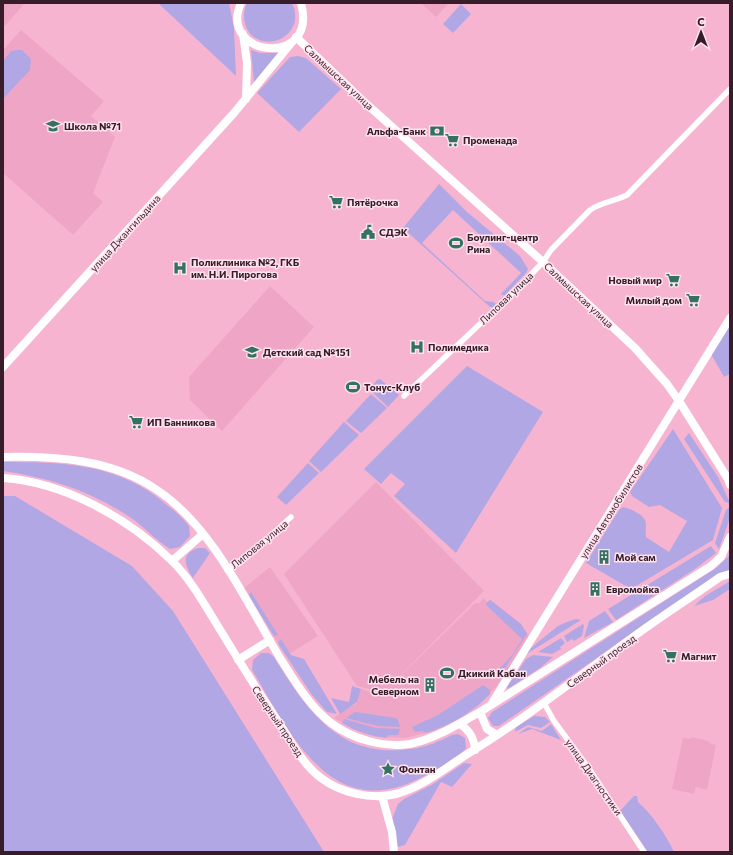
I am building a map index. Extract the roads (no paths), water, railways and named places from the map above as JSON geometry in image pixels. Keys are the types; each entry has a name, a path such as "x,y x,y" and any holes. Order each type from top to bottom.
{"main road":[{"name":"улица Джангильдина","path":"3,367 246,99 294,40 302,26 304,14 300,3"},
{"path":"239,5 239,26 243,34 253,44 266,49 280,48 294,40"},
{"path":"243,34 247,63 246,99"},
{"name":"Салмышская улица","path":"294,40 543,262 635,348 680,401 729,482"},
{"name":"улица Автомобилистов","path":"492,704 730,318"},
{"name":"Северный проезд","path":"3,457 49,457 81,460 120,471 158,490 180,508 203,534 227,570 293,679 310,702 332,724 357,737 375,742 408,744 430,738 460,724 711,566 721,557 730,538"},
{"name":"Северный проезд","path":"3,478 44,486 87,502 134,530 172,561 202,600 238,660 299,754 320,777 340,788 360,795 382,796 396,794 447,769 544,703 720,577 730,574"},
{"path":"172,561 203,534"},
{"path":"238,660 270,640"},
{"path":"480,712 487,729 497,735"},
{"path":"460,724 468,729 474,740 475,750"},
{"path":"382,796 392,832 394,852"}],"street":[{"name":"Липовая улица","path":"404,396 489,315 503,304 543,262 551,250 590,210 595,206 614,201 627,195 730,89"},
{"name":"Липовая улица","path":"227,570 259,546 291,517"},
{"name":"улица Диагностики","path":"544,703 554,721 590,770 644,852"}],"place":[{"name":"Школа №71","path":"53,126"},
{"name":"Альфа-Банк","path":"437,131"},
{"name":"Променада","path":"452,140"},
{"name":"Пятёрочка","path":"336,202"},
{"name":"СДЭК","path":"368,232"},
{"name":"Боулинг-центр Рина","path":"456,243"},
{"name":"Поликлиника №2, ГКБ им. Н.И. Пирогова","path":"180,268"},
{"name":"Новый мир","path":"673,280"},
{"name":"Милый дом","path":"693,300"},
{"name":"Полимедика","path":"417,347"},
{"name":"Детский сад №151","path":"252,352"},
{"name":"Тонус-Клуб","path":"353,387"},
{"name":"ИП Банникова","path":"136,422"},
{"name":"Мой сам","path":"604,557"},
{"name":"Евромойка","path":"595,589"},
{"name":"Магнит","path":"670,656"},
{"name":"Дкикий Кабан","path":"447,673"},
{"name":"Мебель на Северном","path":"430,685"},
{"name":"Фонтан","path":"388,769"}]}
